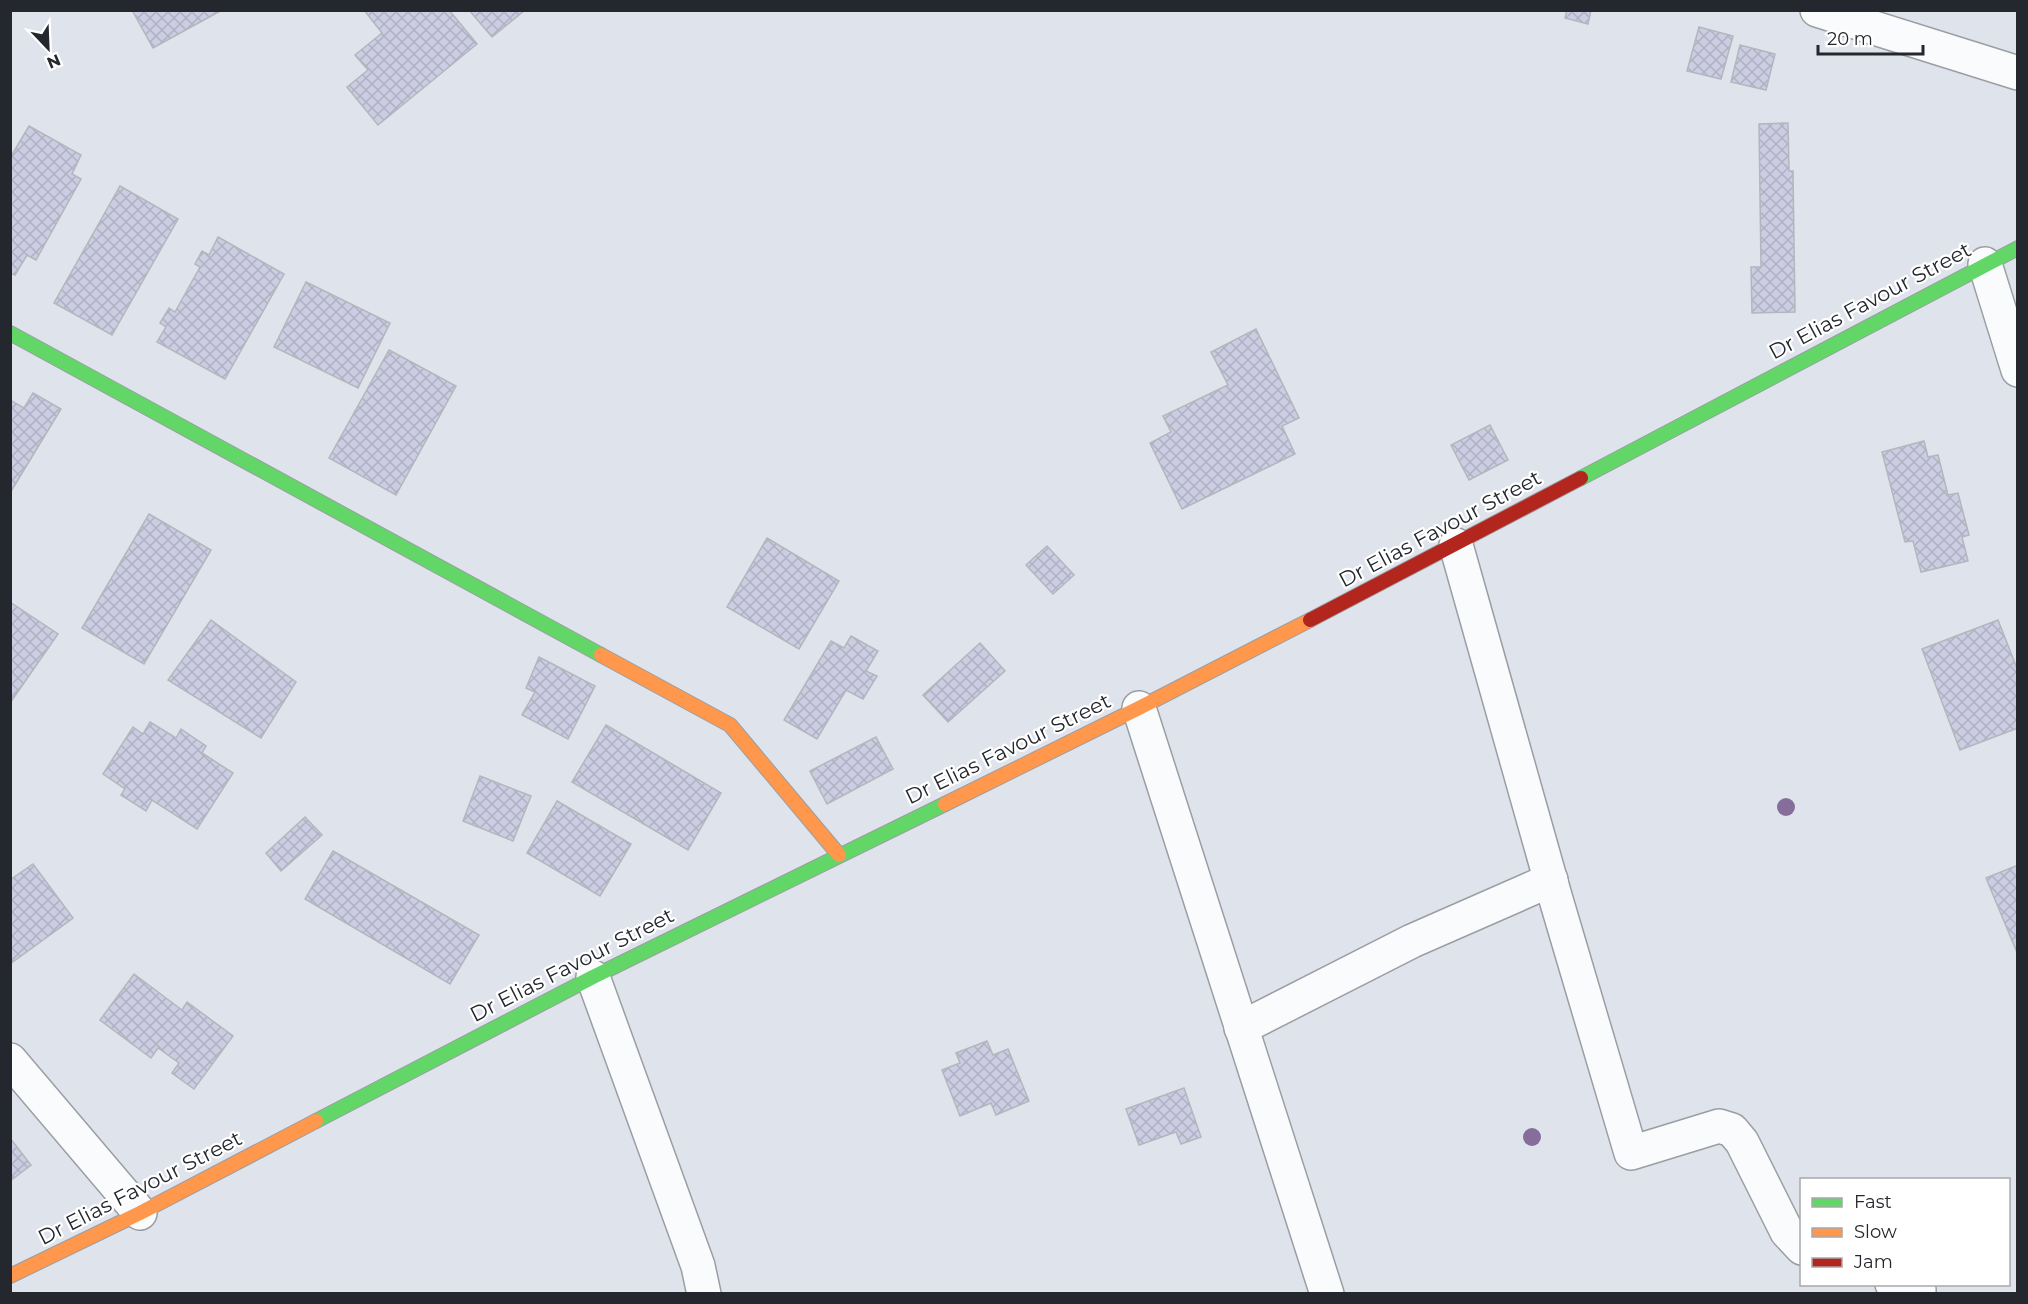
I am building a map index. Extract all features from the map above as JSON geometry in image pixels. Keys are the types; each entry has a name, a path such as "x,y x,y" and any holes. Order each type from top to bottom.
{"street":[{"path":"1817,10 2018,73"},
{"name":"Dr Elias Favour Street","path":"10,1276 140,1214 593,977 1139,708 1456,545 2018,248"},
{"path":"1985,264 2018,370"},
{"path":"10,333 730,725 839,855"},
{"path":"1456,545 1631,1153 1719,1126 1732,1130 1742,1142 1787,1232 1800,1246"},
{"path":"1139,708 1327,1293"},
{"path":"1241,1028 1412,941 1551,880"},
{"path":"593,977 698,1266 704,1293"},
{"path":"10,1060 140,1214"}],"building":[{"path":"132,10 222,10 153,48"},
{"path":"364,10 449,10 477,44 378,125 347,87 368,70 355,55 382,33"},
{"path":"469,10 525,10 492,37"},
{"path":"1567,10 1591,10 1588,24 1565,18"},
{"path":"1699,27 1733,36 1721,79 1687,71"},
{"path":"1740,45 1775,54 1766,90 1731,82"},
{"path":"1788,123 1789,171 1793,171 1795,312 1752,313 1751,267 1761,267 1759,124"},
{"path":"29,126 81,155 72,174 81,179 36,260 27,255 15,275 10,273 10,158"},
{"path":"120,186 178,219 112,335 54,303"},
{"path":"218,237 284,274 225,379 157,342 166,327 160,323 169,308 175,312 200,267 195,264 202,251 209,255"},
{"path":"306,282 390,323 358,388 274,347"},
{"path":"1256,329 1299,418 1282,426 1295,454 1182,509 1150,443 1171,432 1163,416 1228,385 1211,352"},
{"path":"389,350 456,386 396,495 329,458"},
{"path":"33,393 61,409 10,493 10,400 24,408"},
{"path":"1490,425 1508,460 1469,480 1451,445"},
{"path":"1924,441 1928,457 1938,455 1948,495 1958,493 1969,535 1962,537 1968,561 1921,572 1913,541 1905,542 1882,452"},
{"path":"149,514 211,550 144,664 82,628"},
{"path":"767,538 839,581 799,649 727,607"},
{"path":"1047,546 1074,575 1053,594 1026,565"},
{"path":"10,602 58,634 10,703"},
{"path":"211,620 296,682 261,738 168,680"},
{"path":"1998,620 2018,671 2018,728 1960,750 1922,649"},
{"path":"851,636 878,651 866,671 877,676 863,699 846,690 817,739 784,720 831,641 844,648"},
{"path":"980,643 1005,671 948,722 923,695"},
{"path":"539,657 595,686 568,739 522,715 535,692 526,688"},
{"path":"150,722 176,738 181,729 206,746 202,753 233,773 197,829 152,800 146,811 121,795 125,789 103,774 133,727 143,734"},
{"path":"606,725 721,793 688,850 572,782"},
{"path":"876,737 893,769 827,804 810,771"},
{"path":"480,776 531,796 513,841 463,821"},
{"path":"557,801 631,844 600,896 527,853"},
{"path":"305,817 322,835 281,871 266,853"},
{"path":"333,851 479,935 450,984 305,899"},
{"path":"33,864 73,918 10,964 10,880"},
{"path":"2018,865 2018,955 1986,878"},
{"path":"134,974 182,1010 187,1002 233,1036 194,1089 172,1073 179,1063 158,1048 151,1058 100,1020"},
{"path":"987,1041 993,1055 1008,1049 1029,1101 996,1115 991,1103 960,1116 942,1070 960,1063 956,1053"},
{"path":"1184,1088 1201,1137 1181,1144 1176,1132 1139,1145 1126,1109"},
{"path":"10,1138 31,1165 10,1181"}],"traffic: fast":[{"path":"1581,478 2018,248"},
{"path":"10,333 601,655"},
{"path":"316,1121 593,977 945,804"}],"traffic: slow":[{"path":"945,804 1310,620"},
{"path":"601,655 730,725 839,855"},
{"path":"10,1276 140,1213 316,1121"}],"traffic: jam":[{"path":"1310,620 1581,478"}]}
